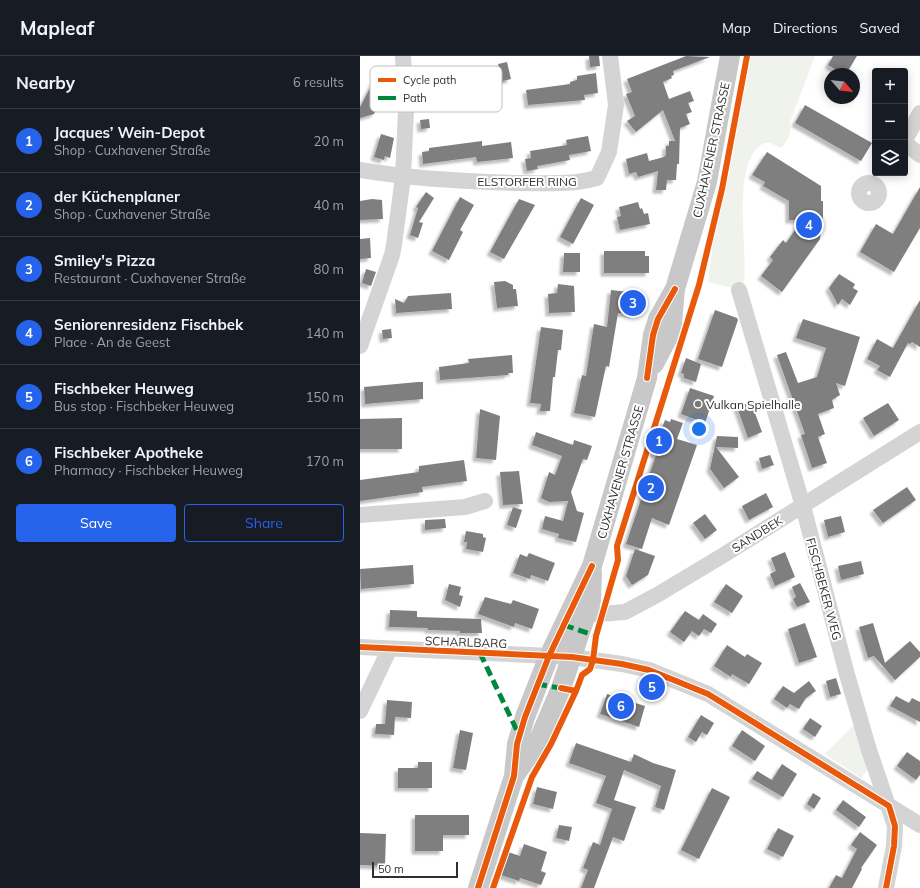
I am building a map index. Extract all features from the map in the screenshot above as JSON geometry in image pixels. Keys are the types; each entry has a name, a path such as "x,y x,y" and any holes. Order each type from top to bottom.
{"main road":[{"name":"CUXHAVENER STRASSE","path":"478,888 514,776 519,734 549,656 592,566 647,378 667,339 672,323 675,289 707,182 730,56"},
{"name":"CUXHAVENER STRASSE","path":"514,776 538,742 572,658 591,600 592,566"}],"street":[{"path":"403,56 404,66"},
{"name":"ELSTORFER RING","path":"403,177 488,182 541,183 587,181 596,178 609,152 616,105 610,56"},
{"path":"360,346 392,255 403,177 406,112"},
{"path":"906,140 920,113"},
{"path":"908,145 920,155"},
{"path":"360,170 403,177"},
{"name":"FISCHBEKER WEG","path":"739,290 803,506 846,672 869,750 895,826 894,846 886,888"},
{"name":"SANDBEK","path":"587,615 625,612 632,609 722,556 920,432"},
{"path":"360,515 465,507 485,501"},
{"name":"SCHARLBARG","path":"360,647 389,650 549,656 634,666 682,682 708,694 920,825"},
{"path":"360,711 389,650"}],"shaded area":[{"path":"750,56 815,56 790,122 790,133 787,139 781,148 770,143 764,143 754,153 747,168 743,206 744,281 742,285 733,288 708,282 715,227"},
{"path":"856,723 869,768 861,778 825,754"}],"building":[{"path":"589,56 599,56 600,66 590,67"},
{"path":"686,56 710,57 673,71 674,75 671,76 672,78 663,82 669,99 690,91 694,101 688,103 692,112 686,114 690,124 680,128 679,164 677,164 676,180 667,180 666,190 656,190 658,171 638,177 636,172 629,174 626,159 647,153 649,161 664,157 666,155 666,146 669,146 669,141 675,141 663,110 636,132 627,121 635,116 626,94 632,92 627,79"},
{"path":"833,56 857,56 850,68 833,68 828,65"},
{"path":"507,62 511,79 503,81 502,83 502,66 498,66 498,64"},
{"path":"596,73 598,93 584,95 585,100 528,105 526,90 570,84 570,82 577,80 577,76"},
{"path":"370,88 370,112 375,112 374,114 360,118 360,107"},
{"path":"805,105 872,143 861,161 795,123"},
{"path":"429,119 430,128 421,129 420,120"},
{"path":"381,134 394,138 390,158 385,156 384,160 374,157"},
{"path":"588,136 591,151 569,155 570,160 537,166 538,169 527,171 525,159 531,158 530,151 567,145 566,140"},
{"path":"482,141 482,146 511,142 513,158 477,162 476,157 423,164 422,152 429,151 429,148"},
{"path":"767,152 821,186 821,201 823,201 823,229 821,229 820,239 782,292 761,276 773,260 770,257 783,240 786,243 802,220 789,220 789,201 763,186 765,182 752,175"},
{"path":"920,187 920,228 894,272 860,252 876,224 893,234"},
{"path":"426,192 434,198 419,222 423,223 418,238 410,235 418,208 416,207"},
{"path":"460,197 474,205 460,230 463,232 449,260 432,251"},
{"path":"581,198 594,205 573,244 560,237"},
{"path":"372,199 382,200 383,219 360,220 360,201"},
{"path":"519,199 535,205 504,259 490,252"},
{"path":"638,202 640,209 642,208 644,214 648,213 650,224 620,230 617,217 621,216 619,207"},
{"path":"370,238 371,258 360,259 360,239"},
{"path":"604,251 645,251 645,256 649,256 649,273 604,273"},
{"path":"564,253 580,253 580,272 563,272"},
{"path":"366,269 376,272 371,286 362,283"},
{"path":"839,274 855,284 853,288 858,291 850,305 842,299 838,305 829,288"},
{"path":"505,281 513,285 513,289 516,289 518,306 497,308 494,282"},
{"path":"558,284 574,286 575,312 549,313 548,294 557,293"},
{"path":"611,290 637,293 635,314 618,313 609,367 606,366 595,417 574,413 582,375 586,376 594,324 607,327"},
{"path":"451,293 452,309 396,313 395,299 404,303 408,296"},
{"path":"920,300 920,347 912,342 910,344 908,343 890,377 877,370 880,366 867,359 877,339 893,348"},
{"path":"715,310 737,318 738,320 722,367 698,359"},
{"path":"803,319 860,337 845,386 836,383 840,395 832,400 834,408 818,414 825,434 818,437 827,463 812,468 801,435 805,434 777,355 786,352 798,383 817,377 826,348 796,338"},
{"path":"541,327 563,330 561,350 558,350 555,377 553,377 550,411 540,411 541,404 530,403"},
{"path":"391,329 392,338 383,339 382,330"},
{"path":"512,355 513,373 508,373 508,375 440,380 439,367 469,363 468,359"},
{"path":"686,358 701,364 696,382 684,378 684,374 681,373"},
{"path":"423,382 423,399 365,404 364,387"},
{"name":"Vulkan Spielhalle","path":"690,388 714,396 705,423 681,414"},
{"path":"751,402 762,432 748,438 737,407"},
{"path":"888,403 899,420 874,436 863,418"},
{"path":"480,409 500,416 496,460 476,458"},
{"path":"402,418 402,449 360,449 360,419"},
{"path":"671,419 683,423 677,439 697,445 669,525 652,518 642,549 626,544 656,455 653,454 654,451 652,450 658,432 660,433 665,420 670,422"},
{"path":"536,432 573,445 574,440 592,446 587,460 583,459 571,492 577,511 584,513 576,542 558,538 559,534 542,529 545,516 563,521 568,501 549,502 541,498 549,472 555,475 562,456 532,445"},
{"path":"717,436 738,437 738,448 716,447 739,477 724,488 710,469"},
{"path":"770,455 774,465 762,469 759,458"},
{"path":"464,460 467,481 422,487 423,492 360,501 360,480 419,472 419,466"},
{"path":"519,471 523,504 503,505 500,472"},
{"path":"907,487 916,500 883,523 873,510"},
{"path":"766,493 773,507 749,520 742,506"},
{"path":"513,507 522,510 516,528 507,525"},
{"path":"705,514 717,530 705,539 693,523"},
{"path":"841,516 845,532 828,537 824,520"},
{"path":"445,519 446,528 425,530 425,520"},
{"path":"466,531 483,534 483,537 486,538 483,552 466,549 467,542 464,542"},
{"path":"635,549 655,556 648,575 632,585 626,576"},
{"path":"785,552 795,577 775,586 770,574 776,571 771,558"},
{"path":"529,553 555,563 548,581 531,575 530,579 513,573 520,554 527,557"},
{"path":"861,561 864,574 841,580 838,566"},
{"path":"413,565 414,584 361,589 360,569"},
{"path":"800,583 810,602 797,607 793,599 796,597 792,587"},
{"path":"449,584 461,587 459,595 463,596 460,607 445,600"},
{"path":"726,584 743,596 732,613 714,602"},
{"path":"485,597 511,604 513,600 539,609 532,629 515,623 514,627 478,614"},
{"path":"390,610 417,611 417,617 481,619 482,633 460,633 460,631 428,630 428,628 389,627"},
{"path":"685,611 699,620 703,614 717,624 711,633 704,629 699,636 692,631 684,642 670,632"},
{"path":"805,623 817,657 799,663 788,629"},
{"path":"873,623 885,663 910,641 920,652 920,657 895,680 874,656 868,658 859,627"},
{"path":"727,645 745,657 747,654 762,663 749,684 732,674 731,677 714,666"},
{"path":"836,678 841,694 830,697 826,681"},
{"path":"809,681 816,691 806,698 799,709 790,704 787,708 774,699 783,686 794,693"},
{"path":"607,694 645,706 639,727 600,714"},
{"path":"896,696 909,703 912,698 920,702 920,722 890,706"},
{"path":"387,700 412,702 411,718 395,717 394,735 375,734 376,724 385,724"},
{"path":"701,715 714,723 707,735 702,732 696,742 688,737"},
{"path":"810,718 822,726 815,737 803,729"},
{"path":"460,730 473,733 466,770 453,768"},
{"path":"742,730 765,746 755,761 732,746"},
{"path":"576,743 631,762 634,754 653,763 676,770 664,810 655,807 661,786 624,770 614,800 636,807 624,841 613,837 594,888 581,888 588,870 583,868 593,842 600,845 612,809 596,803 606,776 569,763"},
{"path":"907,752 920,761 920,775 916,780 897,766"},
{"path":"418,762 432,762 432,788 398,788 398,768 418,768"},
{"path":"782,764 797,774 783,797 752,779 757,771 772,780"},
{"path":"537,787 557,792 553,809 533,804"},
{"path":"712,788 730,797 699,859 681,850"},
{"path":"813,793 821,798 814,809 807,804"},
{"path":"843,800 866,817 859,827 836,810"},
{"path":"415,815 469,815 469,835 443,835 443,851 415,851"},
{"path":"559,825 572,827 569,841 556,838"},
{"path":"778,828 794,836 783,857 767,849"},
{"path":"860,832 877,845 861,868 862,869 852,888 829,888 836,875 842,878 857,849 851,845"},
{"path":"360,833 386,834 385,866 360,865"},
{"path":"524,844 547,852 541,871 546,873 541,885 520,878 519,881 501,875 508,852 520,856"}],"marked path":[{"path":"564,625 596,636"},
{"path":"480,653 519,735"},
{"path":"537,684 565,689"}],"cycle path":[{"path":"576,691 582,675 590,669 593,660 596,636 618,560 617,546 699,285 722,189 747,56"},
{"path":"647,378 653,335 658,319 675,289"},
{"path":"478,888 514,776 517,744 525,717 549,656 592,566"},
{"path":"360,647 572,657 622,664 649,670 708,694 889,806 895,826 894,846 886,888"},
{"path":"493,888 532,777 551,744 576,691 561,688"}],"place":[{"name":"Seniorenresidenz Fischbek","path":"809,225"},
{"name":"Smiley's Pizza","path":"633,303"},
{"name":"Vulkan Spielhalle","path":"698,404"},
{"name":"Jacques’ Wein-Depot","path":"659,441"},
{"name":"der Küchenplaner","path":"651,488"},
{"name":"Fischbeker Heuweg","path":"652,687"},
{"name":"Fischbeker Apotheke","path":"621,706"}]}
